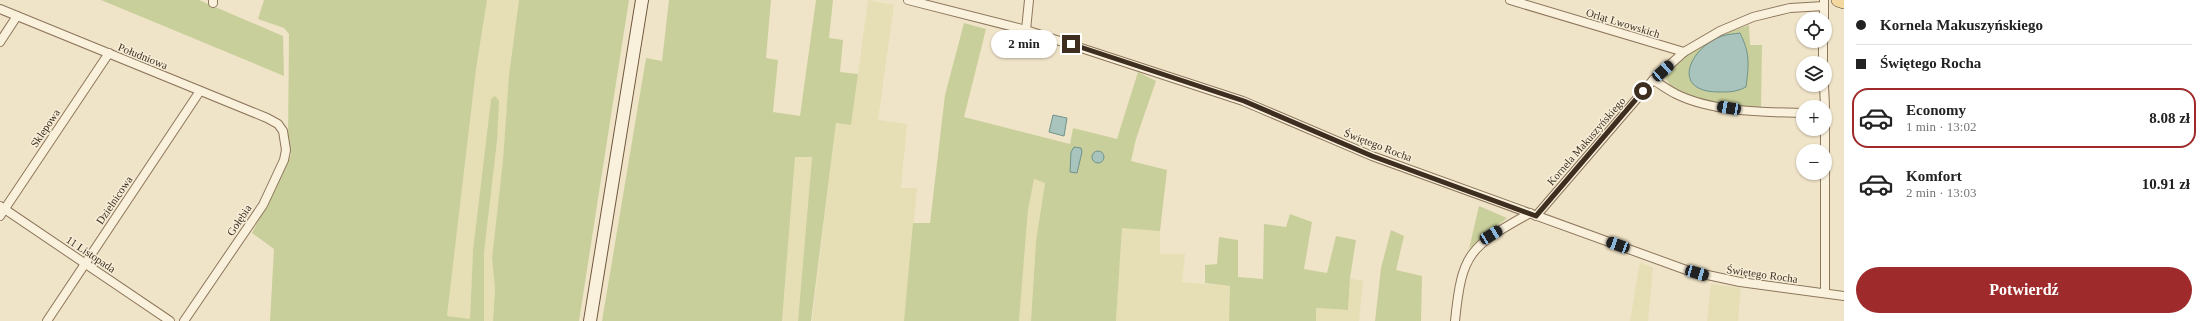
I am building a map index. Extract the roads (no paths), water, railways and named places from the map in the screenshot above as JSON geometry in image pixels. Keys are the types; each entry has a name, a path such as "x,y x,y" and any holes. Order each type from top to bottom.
{"main road":[{"path":"590,321 642,0"},
{"path":"1838,0 1844,2"}],"street":[{"name":"Świętego Rocha","path":"908,0 1026,30 1244,101 1372,156 1705,276 1844,296"},
{"path":"1026,30 1030,0"},
{"name":"Orląt Lwowskich","path":"1510,0 1684,52"},
{"name":"Kornela Makuszyńskiego","path":"1455,321 1460,282 1467,261 1472,252 1491,235 1533,214 1653,80 1684,52 1720,31 1753,17 1790,8 1824,3"},
{"name":"Południowa","path":"0,9 278,124"},
{"path":"0,42 17,16"},
{"name":"Sklepowa","path":"1,210 109,53"},
{"path":"1653,80 1677,95 1702,103 1758,111 1796,113"},
{"name":"Dzielnicowa","path":"47,321 200,91"},
{"name":"Gołębia","path":"184,321 263,205 286,155 285,138 278,124"},
{"path":"1825,136 1825,293"},
{"name":"11 Listopada","path":"1,210 85,263 170,321"}],"water":[{"path":"1740,33 1746,47 1748,59 1746,87 1739,90 1719,92 1703,90 1694,85 1690,77 1690,68 1701,49 1722,36"},
{"path":"1053,115 1067,118 1064,136 1049,132"},
{"path":"1074,147 1081,148 1082,152 1077,173 1070,172 1071,152"},
{"path":"1096,151 1100,151 1104,157 1100,163 1096,163 1092,159 1092,155"}]}
